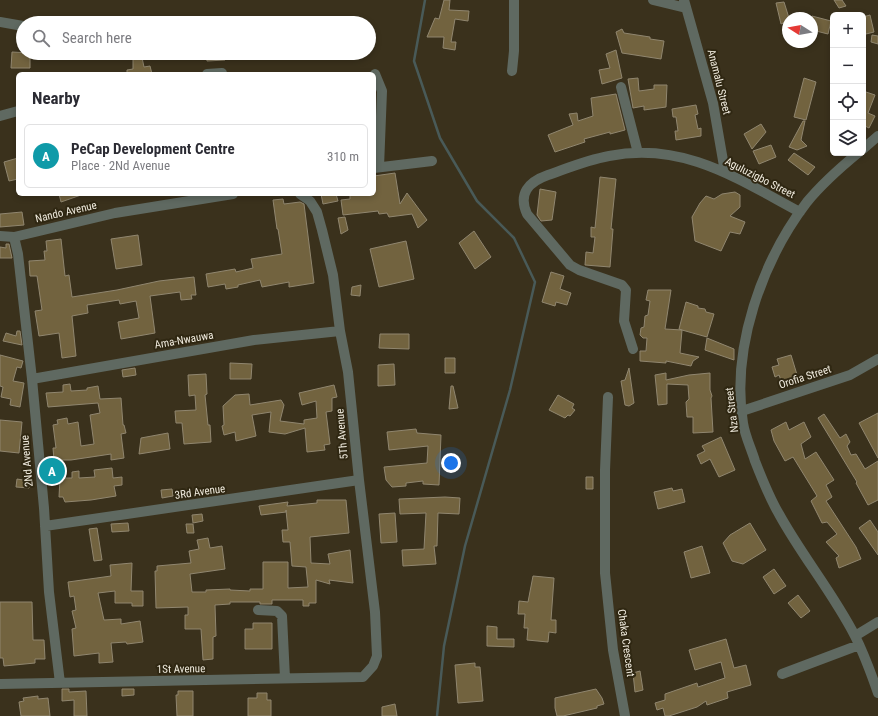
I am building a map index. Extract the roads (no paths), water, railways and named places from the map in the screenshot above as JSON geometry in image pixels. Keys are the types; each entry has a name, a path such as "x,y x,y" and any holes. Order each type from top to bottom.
{"street":[{"path":"512,71 514,51 514,0"},
{"path":"653,0 685,4"},
{"name":"Anamalu Street","path":"685,4 713,103 725,172"},
{"path":"0,22 16,25"},
{"path":"376,76 382,91 376,168 432,161"},
{"path":"621,87 638,153"},
{"path":"0,116 16,112"},
{"path":"866,146 878,136"},
{"name":"Aguluzigbo Street","path":"633,349 624,321 626,290 622,285 579,270 570,264 527,214 523,205 524,196 528,186 538,179 586,161 610,156 638,153 664,154 682,157 725,172 800,212"},
{"name":"Nza Street","path":"855,156 809,201 800,212 774,254 753,308 740,380 743,424 763,480 778,514 857,641 878,693"},
{"name":"Nando Avenue","path":"0,236 14,237 115,213 221,196"},
{"name":"5Th Avenue","path":"303,196 310,201 317,212 322,230 333,275 340,331 348,372 375,612 377,656 373,666 363,677"},
{"name":"2Nd Avenue","path":"14,237 18,254 32,379 45,526 48,592 60,683"},
{"name":"Ama-Nwauwa","path":"32,379 254,340 340,331"},
{"name":"Orofia Street","path":"742,411 850,375 877,363"},
{"name":"Chaka Crescent","path":"608,397 605,470 605,573 613,650 625,716"},
{"name":"3Rd Avenue","path":"45,526 359,480"},
{"path":"258,610 277,611 282,616 285,678"},
{"path":"782,674 857,641 878,622"},
{"name":"1St Avenue","path":"0,684 363,677"}],"waterway":[{"path":"425,0 414,61 440,138 477,201 514,238 535,282 510,390 465,546 444,646 437,716"}],"place":[{"name":"PeCap Development Centre","path":"52,471"}]}
